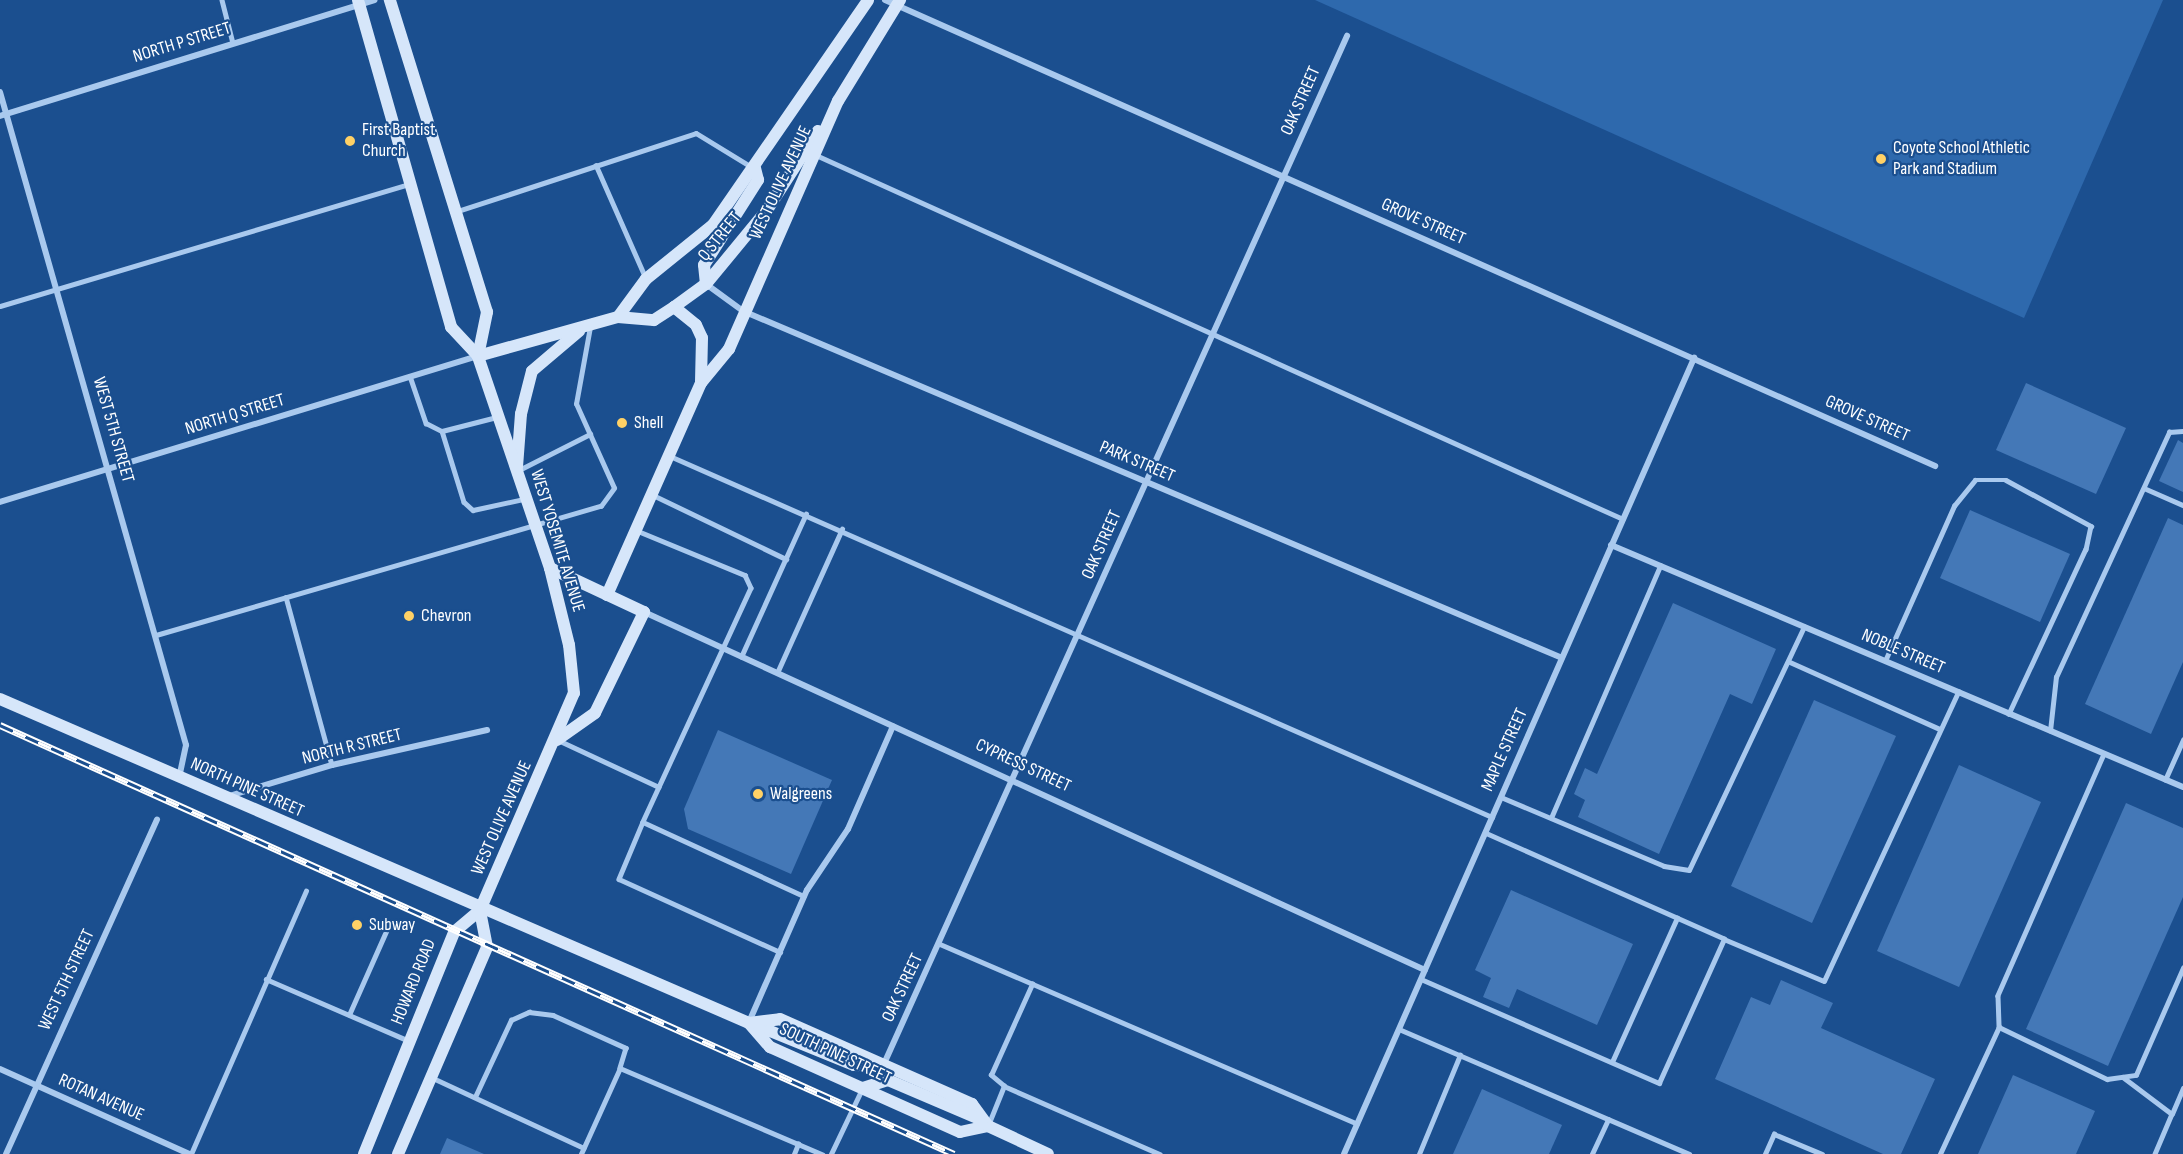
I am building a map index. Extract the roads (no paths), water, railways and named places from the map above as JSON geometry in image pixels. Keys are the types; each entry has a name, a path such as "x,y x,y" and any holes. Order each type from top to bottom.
{"main road":[{"name":"WEST YOSEMITE AVENUE","path":"390,0 452,213 487,312 478,356"},
{"name":"WEST OLIVE AVENUE","path":"713,225 868,0"},
{"name":"WEST YOSEMITE AVENUE","path":"358,3 451,327 478,356 550,568 569,645 574,693 557,740"},
{"name":"WEST OLIVE AVENUE","path":"607,596 667,455 701,383 729,349 743,311 838,101 899,3"},
{"name":"Q STREET","path":"478,356 618,317 654,320 674,307 706,284 767,210 838,101"},
{"path":"706,284 704,264 758,180 754,168"},
{"name":"Q STREET","path":"618,317 646,279 713,225"},
{"name":"WEST OLIVE AVENUE","path":"674,307 696,325 702,338 701,383"},
{"path":"517,471 521,414 532,371 589,325"},
{"name":"CYPRESS STREET","path":"550,568 644,612"},
{"path":"557,740 595,712 644,612"},
{"name":"NORTH PINE STREET","path":"0,699 480,910"},
{"name":"WEST OLIVE AVENUE","path":"480,910 557,740"},
{"path":"398,1154 433,1078 487,947 480,910"},
{"name":"SOUTH PINE STREET","path":"480,910 753,1028 770,1047 960,1132 986,1123"},
{"name":"HOWARD ROAD","path":"364,1154 454,932 480,910"},
{"path":"753,1028 780,1019 972,1104 986,1123"},
{"path":"863,1088 888,1080 986,1123 1048,1154"}],"street":[{"name":"NORTH P STREET","path":"3,115 358,3 374,0"},
{"name":"GROVE STREET","path":"885,0 899,3 1935,466"},
{"name":"OAK STREET","path":"883,1066 940,944 1347,36"},
{"name":"WEST 5TH STREET","path":"0,92 3,115 56,287 186,745 179,777"},
{"name":"PARK STREET","path":"706,284 743,311 1562,658"},
{"name":"NORTH Q STREET","path":"0,502 478,356"},
{"name":"MAPLE STREET","path":"1344,1154 1694,358"},
{"name":"NOBLE STREET","path":"1611,545 2183,787"},
{"name":"CYPRESS STREET","path":"644,612 720,649 1425,970"},
{"path":"753,1028 780,952 804,896 848,830 893,726"},
{"name":"NORTH R STREET","path":"225,797 332,765 487,730"},
{"name":"WEST 5TH STREET","path":"6,1154 35,1085 157,820"},
{"name":"ROTAN AVENUE","path":"0,1069 190,1154"}],"lane":[{"path":"222,0 234,43"},
{"path":"452,213 696,134 754,168"},
{"path":"815,154 1623,519"},
{"path":"596,165 646,279"},
{"path":"0,306 56,287 149,265 411,183"},
{"path":"156,635 601,506 609,498 614,488 576,404 589,325"},
{"path":"410,376 426,423 442,430 497,417"},
{"path":"442,430 464,502 473,510 526,498"},
{"path":"2050,731 2056,677 2169,432 2183,431"},
{"path":"517,471 590,434"},
{"path":"667,455 806,514 1492,817"},
{"path":"1885,661 1954,506 1975,480 2006,480 2091,526 2086,549 2009,714"},
{"path":"2144,488 2183,505"},
{"path":"650,494 786,559"},
{"path":"741,657 806,514"},
{"path":"635,530 750,578 751,588 720,649 619,879 780,952"},
{"path":"777,673 842,530"},
{"path":"1551,818 1660,566"},
{"path":"286,597 332,765"},
{"path":"1501,796 1664,866 1689,870 1790,662 1804,627"},
{"path":"1790,662 1940,729"},
{"path":"1485,833 1824,981 1958,692"},
{"path":"557,740 659,787"},
{"path":"2165,780 2183,740"},
{"path":"1940,1154 1999,1027 1998,996 2104,754"},
{"path":"643,822 804,896"},
{"path":"190,1154 306,891"},
{"path":"1612,1062 1677,918"},
{"path":"349,1015 388,927"},
{"path":"1421,979 1659,1083 1724,939"},
{"path":"940,944 1357,1124"},
{"path":"1999,1027 2107,1079 2136,1075 2183,968"},
{"path":"266,979 409,1041"},
{"path":"1032,984 991,1075 1004,1086 1160,1154"},
{"path":"475,1097 511,1020 529,1012 553,1015 626,1048 620,1068 582,1154"},
{"path":"1399,1029 1689,1154"},
{"path":"1419,1154 1460,1055"},
{"path":"620,1068 822,1154"},
{"path":"2123,1077 2172,1114"},
{"path":"433,1078 584,1148"},
{"path":"986,1123 1004,1086"},
{"path":"831,1154 863,1088"},
{"path":"2155,1154 2183,1088"},
{"path":"1592,1154 1608,1119"},
{"path":"1765,1154 1774,1134 1822,1154"},
{"path":"794,1154 798,1144"}],"railway":[{"path":"0,725 954,1154"}],"place":[{"name":"First Baptist Church","path":"350,141"},
{"name":"Coyote School Athletic Park and Stadium","path":"1881,159"},
{"name":"Shell","path":"622,423"},
{"name":"Chevron","path":"409,616"},
{"name":"Walgreens","path":"758,794"},
{"name":"Subway","path":"357,925"}]}
